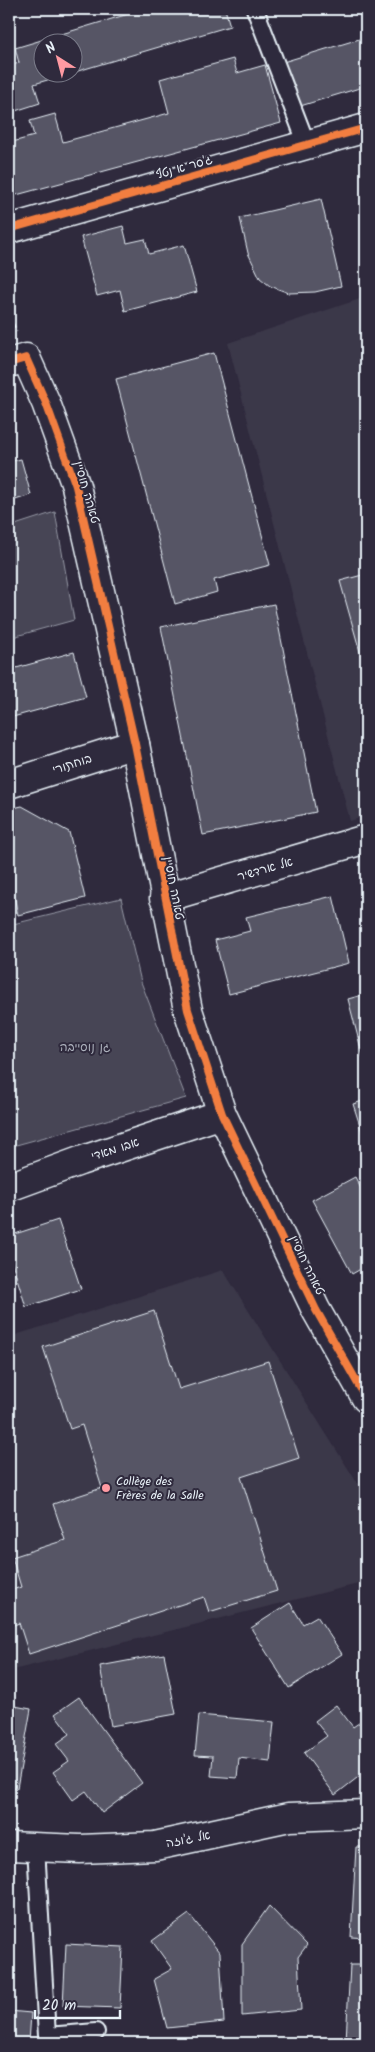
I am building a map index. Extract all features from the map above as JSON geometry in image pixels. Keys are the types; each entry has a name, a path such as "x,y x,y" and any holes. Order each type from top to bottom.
{"street":[{"name":"ג'סר א נטף","path":"9,229 366,128"},
{"name":"טאהה חוסיין","path":"17,361 46,403 76,486 135,744 164,898 188,1010 222,1114 316,1310 360,1371 366,1398"},
{"name":"בוחתורי","path":"9,784 135,744"},
{"name":"אל ארדשיר","path":"164,898 366,839"},
{"name":"אבו מאדי","path":"9,1187 80,1161 222,1114"},
{"name":"אל ג'וזה","path":"9,1846 80,1849 155,1846 289,1817 366,1814"}],"lane":[{"path":"255,9 307,145"},
{"path":"36,1847 47,2036 96,2032"}],"shaded area":[{"path":"366,297 366,816 350,821 228,343"},
{"path":"223,1270 366,1497 366,1582 9,1671 9,1337"}],"green space":[{"path":"55,512 74,620 9,638 9,527"},
{"name":"גן נוסייבה","path":"121,898 141,982 186,1098 9,1147 9,925"}],"building":[{"path":"145,9 225,9 230,26 82,70 82,32 68,32"},
{"path":"366,37 366,86 297,107 283,62"},
{"path":"32,43 32,82 41,82 34,84 40,103 9,113 9,66 19,63 15,48"},
{"path":"233,59 237,73 265,65 281,123 9,197 9,143 34,136 30,121 55,114 63,142 169,113 160,79"},
{"path":"321,199 341,286 315,292 289,293 270,286 260,278 248,253 240,218"},
{"path":"123,226 127,243 145,239 149,254 184,245 197,292 125,311 120,290 97,296 81,237"},
{"path":"214,353 270,565 214,580 217,592 175,604 116,379"},
{"path":"21,459 31,495 9,502 9,462"},
{"path":"366,574 366,673 340,581"},
{"path":"274,604 316,812 203,835 161,627"},
{"path":"74,652 86,697 9,718 9,670"},
{"path":"22,806 69,832 85,898 18,915 13,891 9,892 9,809"},
{"path":"333,896 349,963 229,994 215,940 250,931 246,917"},
{"path":"366,994 366,1068 348,999"},
{"path":"366,1100 366,1144 353,1104"},
{"path":"355,1177 366,1198 366,1266 352,1274 312,1200"},
{"path":"58,1220 81,1289 26,1307 9,1253 9,1236"},
{"path":"154,1311 179,1389 268,1361 299,1458 241,1477 277,1591 209,1612 204,1597 29,1654 19,1623 9,1627 9,1591 21,1587 12,1557 65,1540 53,1504 102,1488 82,1425 70,1429 43,1347"},
{"path":"290,1603 303,1624 317,1616 342,1654 289,1688 251,1628"},
{"path":"164,1654 176,1714 111,1726 100,1666"},
{"path":"79,1697 142,1783 102,1813 86,1791 73,1800 53,1772 69,1761 56,1744 70,1734 55,1714"},
{"path":"9,1705 31,1709 17,1788 9,1787"},
{"path":"336,1705 353,1727 366,1718 366,1771 335,1795 304,1753 327,1736 315,1721"},
{"path":"199,1715 274,1722 270,1762 239,1758 237,1778 211,1776 213,1756 195,1755"},
{"path":"356,1847 366,1847 366,1938 351,1937"},
{"path":"269,1906 307,1945 298,1957 301,2010 242,2016 242,1944"},
{"path":"189,1914 220,1953 224,2022 167,2028 154,1979 172,1969 152,1941"},
{"path":"9,1921 14,1922 11,1946 9,1945"},
{"path":"66,1944 123,1947 120,2008 63,2006"},
{"path":"350,1965 366,1965 366,2042 346,2041"},
{"path":"9,2011 31,2013 29,2043 9,2043"}],"cycle path":[{"path":"9,229 366,128"},
{"path":"9,363 26,358 46,403 76,486 135,744 188,1010 222,1114 316,1310 366,1398"}],"place":[{"name":"Collège des Frères de la Salle","path":"106,1488"}]}
